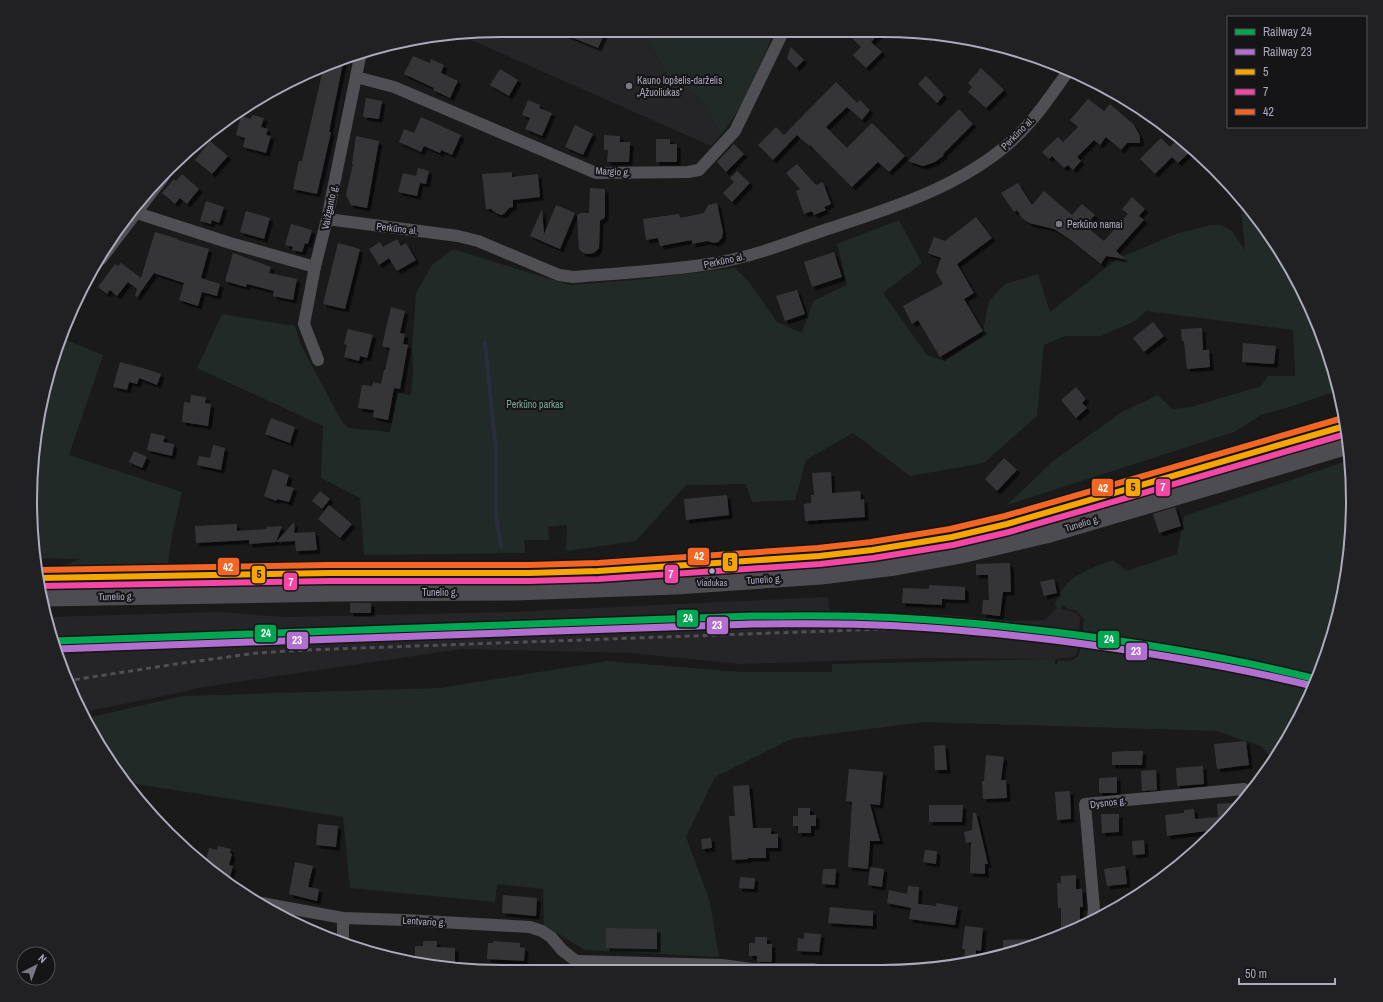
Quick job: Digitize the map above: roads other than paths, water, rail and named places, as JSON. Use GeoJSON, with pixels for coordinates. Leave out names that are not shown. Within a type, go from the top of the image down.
{"type":"FeatureCollection","features":[{"type":"Feature","properties":{"kind":"main road","name":"Tunelio g."},"geometry":{"type":"LineString","coordinates":[[44,578],[328,573],[529,573],[652,567],[818,556],[865,551],[952,536],[1007,524],[1340,427]]}},
{"type":"Feature","properties":{"kind":"main road","name":"Tunelio g."},"geometry":{"type":"LineString","coordinates":[[47,597],[340,592],[515,591],[676,585],[828,574],[895,566],[961,554],[1050,533],[1343,447]]}},
{"type":"Feature","properties":{"kind":"street","name":"Margio g."},"geometry":{"type":"LineString","coordinates":[[356,77],[394,87],[596,173],[688,172],[699,170],[735,131],[781,37]]}},
{"type":"Feature","properties":{"kind":"street","name":"Vaižganto g."},"geometry":{"type":"LineString","coordinates":[[318,360],[304,324],[359,60]]}},
{"type":"Feature","properties":{"kind":"street","name":"Perkūno al."},"geometry":{"type":"LineString","coordinates":[[327,219],[458,236],[478,242],[560,275],[573,277],[677,269],[716,263],[756,254],[859,219],[932,191],[972,170],[1001,150],[1016,137],[1066,75]]}},
{"type":"Feature","properties":{"kind":"street"},"geometry":{"type":"LineString","coordinates":[[138,212],[230,242],[315,267]]}},
{"type":"Feature","properties":{"kind":"street","name":"Dysnos g."},"geometry":{"type":"LineString","coordinates":[[1094,913],[1085,804],[1244,789]]}},
{"type":"Feature","properties":{"kind":"street","name":"Lentvario g."},"geometry":{"type":"LineString","coordinates":[[273,905],[343,918],[530,927],[542,931],[551,937],[576,965]]}},
{"type":"Feature","properties":{"kind":"street"},"geometry":{"type":"LineString","coordinates":[[343,918],[343,937]]}},
{"type":"Feature","properties":{"kind":"street"},"geometry":{"type":"LineString","coordinates":[[576,965],[718,965]]}},
{"type":"Feature","properties":{"kind":"waterway"},"geometry":{"type":"LineString","coordinates":[[485,343],[496,450],[496,516],[501,546]]}},
{"type":"Feature","properties":{"kind":"railway"},"geometry":{"type":"LineString","coordinates":[[72,680],[257,653],[306,650],[911,628],[1043,631]]}},
{"type":"Feature","properties":{"kind":"rail line","name":"24"},"geometry":{"type":"LineString","coordinates":[[59,641],[752,616],[861,616],[921,619],[1032,629],[1087,636],[1219,657],[1311,678]]}},
{"type":"Feature","properties":{"kind":"rail line","name":"23"},"geometry":{"type":"LineString","coordinates":[[62,649],[752,624],[861,624],[921,627],[1032,637],[1087,644],[1216,665],[1308,685]]}},
{"type":"Feature","properties":{"kind":"place","name":"Kauno lopšelis-darželis „Ąžuoliukas“"},"geometry":{"type":"Point","coordinates":[629,86]}},
{"type":"Feature","properties":{"kind":"place","name":"Perkūno namai"},"geometry":{"type":"Point","coordinates":[1059,224]}},
{"type":"Feature","properties":{"kind":"place","name":"Viadukas"},"geometry":{"type":"Point","coordinates":[712,571]}},
{"type":"Feature","properties":{"kind":"park label","name":"Perkūno parkas"},"geometry":{"type":"Point","coordinates":[535,404]}}]}
